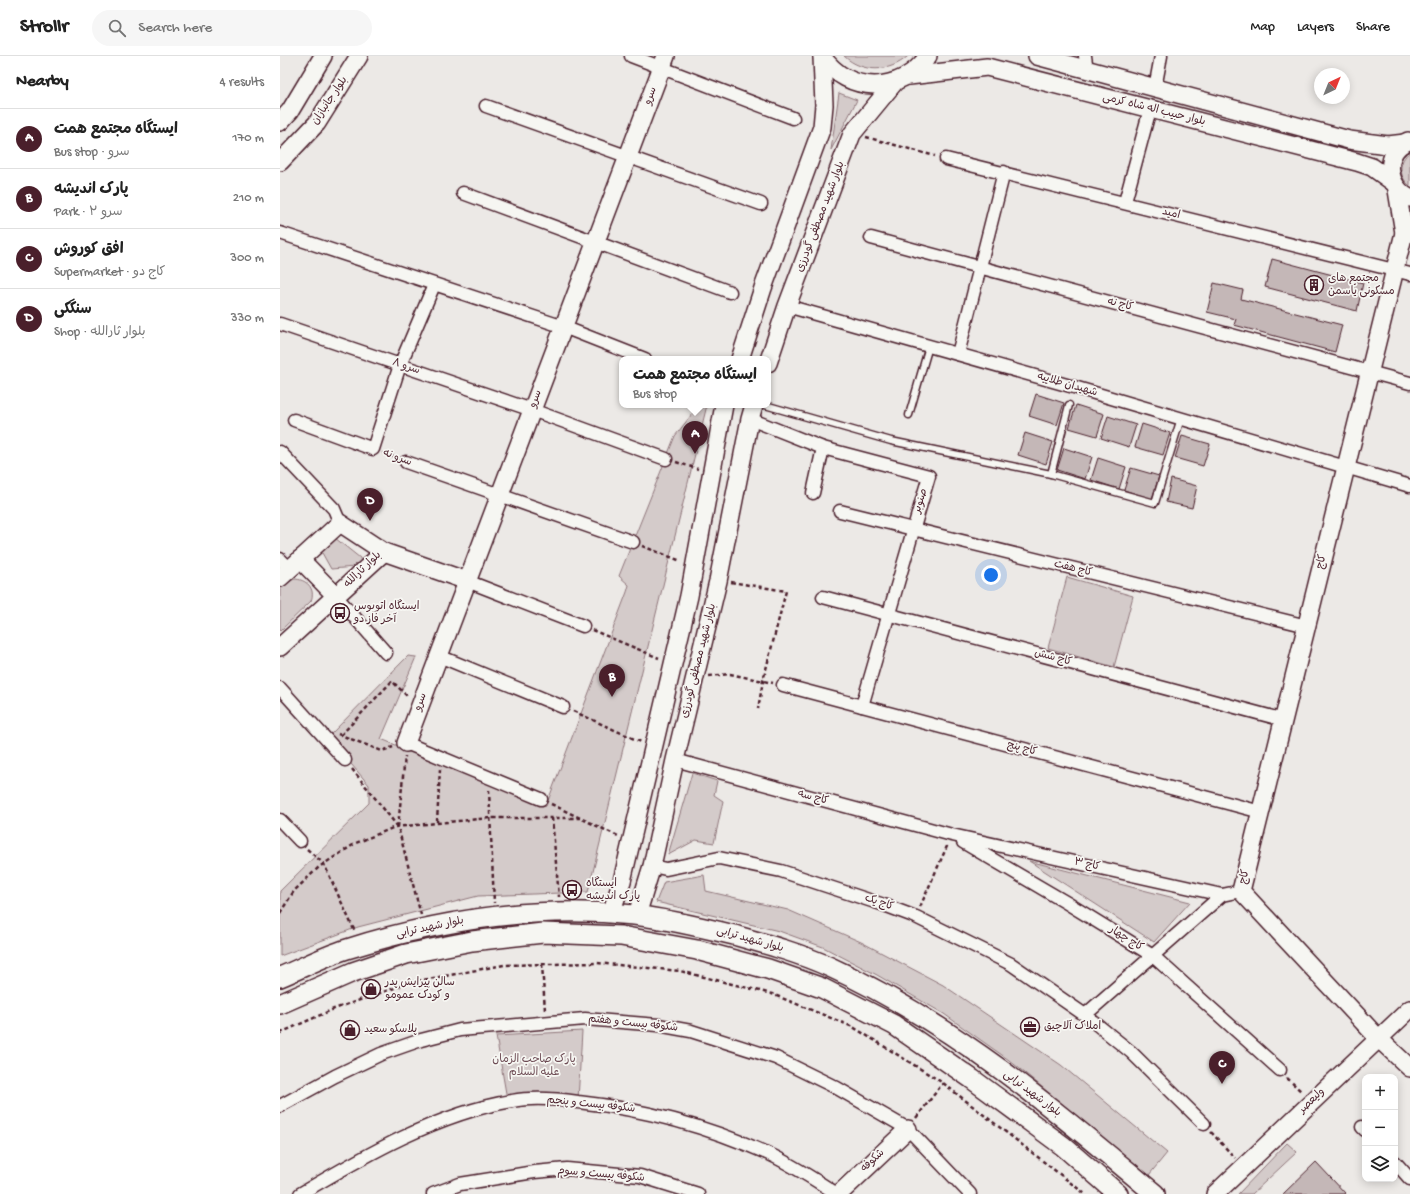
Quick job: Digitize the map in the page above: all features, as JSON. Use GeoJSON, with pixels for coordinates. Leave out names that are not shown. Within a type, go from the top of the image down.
{"type":"FeatureCollection","features":[{"type":"Feature","properties":{"kind":"main road"},"geometry":{"type":"LineString","coordinates":[[280,122],[290,111],[324,56]]}},
{"type":"Feature","properties":{"kind":"main road","name":"بلوار جانبازان"},"geometry":{"type":"LineString","coordinates":[[280,162],[317,122],[359,56]]}},
{"type":"Feature","properties":{"kind":"main road","name":"بلوار شهید مصطفی گودرزی"},"geometry":{"type":"LineString","coordinates":[[770,356],[787,306],[852,134],[902,79],[922,65],[928,56]]}},
{"type":"Feature","properties":{"kind":"main road","name":"بلوار حبیب اله شاه کرمی"},"geometry":{"type":"LineString","coordinates":[[1037,56],[1086,63],[1155,88],[1349,140],[1388,145],[1408,142]]}},
{"type":"Feature","properties":{"kind":"main road"},"geometry":{"type":"LineString","coordinates":[[741,356],[763,288],[822,127],[824,105],[822,57]]}},
{"type":"Feature","properties":{"kind":"main road","name":"بلوار حبیب اله شاه کرمی"},"geometry":{"type":"LineString","coordinates":[[822,57],[833,70],[847,79],[862,84],[878,86],[902,79],[987,67],[1357,162],[1372,167],[1400,190]]}},
{"type":"Feature","properties":{"kind":"main road","name":"سرو"},"geometry":{"type":"LineString","coordinates":[[406,742],[664,62]]}},
{"type":"Feature","properties":{"kind":"main road","name":"کاج"},"geometry":{"type":"LineString","coordinates":[[1408,142],[1393,156],[1390,164],[1400,190],[1407,229],[1403,272],[1369,373],[1241,891],[1378,1038],[1410,1068]]}},
{"type":"Feature","properties":{"kind":"main road"},"geometry":{"type":"LineString","coordinates":[[637,915],[621,936],[611,913],[622,881],[674,664],[712,474],[723,408]]}},
{"type":"Feature","properties":{"kind":"main road","name":"بلوار شهید مصطفی گودرزی"},"geometry":{"type":"LineString","coordinates":[[637,915],[652,866],[675,760],[718,581],[752,412]]}},
{"type":"Feature","properties":{"kind":"main road"},"geometry":{"type":"LineString","coordinates":[[336,596],[287,566],[340,523]]}},
{"type":"Feature","properties":{"kind":"main road","name":"بلوار ثارالله"},"geometry":{"type":"LineString","coordinates":[[280,647],[384,552],[340,523]]}},
{"type":"Feature","properties":{"kind":"main road"},"geometry":{"type":"LineString","coordinates":[[384,552],[467,582]]}},
{"type":"Feature","properties":{"kind":"main road","name":"بلوار شهید ترابی"},"geometry":{"type":"LineString","coordinates":[[280,977],[344,950],[425,929],[469,920],[541,912],[611,913],[637,915],[703,927],[775,946],[830,967],[906,1007],[987,1059],[1077,1128],[1155,1194]]}},
{"type":"Feature","properties":{"kind":"main road","name":"بلوار شهید ترابی"},"geometry":{"type":"LineString","coordinates":[[280,1004],[353,972],[406,954],[472,941],[543,933],[621,936],[697,950],[768,969],[822,988],[894,1026],[972,1078],[1063,1146],[1118,1194]]}},
{"type":"Feature","properties":{"kind":"main road","name":"ولیعصر"},"geometry":{"type":"LineString","coordinates":[[1215,1194],[1410,1009]]}},
{"type":"Feature","properties":{"kind":"main road","name":"شکوفه"},"geometry":{"type":"LineString","coordinates":[[844,1192],[908,1129]]}},
{"type":"Feature","properties":{"kind":"street"},"geometry":{"type":"LineString","coordinates":[[631,56],[664,62],[793,118]]}},
{"type":"Feature","properties":{"kind":"street"},"geometry":{"type":"LineString","coordinates":[[1155,88],[1161,56]]}},
{"type":"Feature","properties":{"kind":"street"},"geometry":{"type":"LineString","coordinates":[[486,106],[761,204]]}},
{"type":"Feature","properties":{"kind":"street"},"geometry":{"type":"LineString","coordinates":[[1125,202],[1150,109]]}},
{"type":"Feature","properties":{"kind":"street","name":"امید"},"geometry":{"type":"LineString","coordinates":[[946,159],[1004,172],[1403,272]]}},
{"type":"Feature","properties":{"kind":"street"},"geometry":{"type":"LineString","coordinates":[[958,354],[1004,172]]}},
{"type":"Feature","properties":{"kind":"street"},"geometry":{"type":"LineString","coordinates":[[463,192],[730,292]]}},
{"type":"Feature","properties":{"kind":"street"},"geometry":{"type":"LineString","coordinates":[[280,233],[564,327],[638,356]]}},
{"type":"Feature","properties":{"kind":"street","name":"کاج نه"},"geometry":{"type":"LineString","coordinates":[[871,238],[1410,383]]}},
{"type":"Feature","properties":{"kind":"street"},"geometry":{"type":"LineString","coordinates":[[373,449],[400,365],[434,284]]}},
{"type":"Feature","properties":{"kind":"street","name":"شهیدان طلاییه"},"geometry":{"type":"LineString","coordinates":[[787,306],[1181,418],[1345,468],[1410,486]]}},
{"type":"Feature","properties":{"kind":"street","name":"سرو ۸"},"geometry":{"type":"LineString","coordinates":[[280,324],[532,410],[666,459]]}},
{"type":"Feature","properties":{"kind":"street","name":"صنوبر"},"geometry":{"type":"LineString","coordinates":[[752,412],[823,448],[929,476],[862,706]]}},
{"type":"Feature","properties":{"kind":"street","name":"سرو نه"},"geometry":{"type":"LineString","coordinates":[[294,420],[373,449]]}},
{"type":"Feature","properties":{"kind":"street"},"geometry":{"type":"LineString","coordinates":[[814,493],[823,448]]}},
{"type":"Feature","properties":{"kind":"street"},"geometry":{"type":"LineString","coordinates":[[280,452],[334,509],[340,523]]}},
{"type":"Feature","properties":{"kind":"street","name":"سرو نه"},"geometry":{"type":"LineString","coordinates":[[406,462],[633,542]]}},
{"type":"Feature","properties":{"kind":"street","name":"کاج هفت"},"geometry":{"type":"LineString","coordinates":[[840,511],[1307,626]]}},
{"type":"Feature","properties":{"kind":"street"},"geometry":{"type":"LineString","coordinates":[[467,582],[583,626]]}},
{"type":"Feature","properties":{"kind":"street"},"geometry":{"type":"LineString","coordinates":[[336,596],[386,653]]}},
{"type":"Feature","properties":{"kind":"street","name":"کاج شش"},"geometry":{"type":"LineString","coordinates":[[823,598],[889,614],[1284,720]]}},
{"type":"Feature","properties":{"kind":"street"},"geometry":{"type":"LineString","coordinates":[[439,656],[563,707]]}},
{"type":"Feature","properties":{"kind":"street","name":"کاج پنج"},"geometry":{"type":"LineString","coordinates":[[783,685],[1261,812]]}},
{"type":"Feature","properties":{"kind":"street"},"geometry":{"type":"LineString","coordinates":[[280,688],[345,760]]}},
{"type":"Feature","properties":{"kind":"street"},"geometry":{"type":"LineString","coordinates":[[406,742],[541,799]]}},
{"type":"Feature","properties":{"kind":"street","name":"کاج سه"},"geometry":{"type":"LineString","coordinates":[[675,760],[952,836]]}},
{"type":"Feature","properties":{"kind":"street"},"geometry":{"type":"LineString","coordinates":[[280,820],[300,841]]}},
{"type":"Feature","properties":{"kind":"street","name":"کاج ۳"},"geometry":{"type":"LineString","coordinates":[[952,836],[1222,895]]}},
{"type":"Feature","properties":{"kind":"street","name":"کاج چهار"},"geometry":{"type":"LineString","coordinates":[[952,836],[1067,903],[1153,956],[1280,1070]]}},
{"type":"Feature","properties":{"kind":"street","name":"کاج یک"},"geometry":{"type":"LineString","coordinates":[[652,866],[666,869],[719,858],[781,871],[916,917],[1011,964],[1085,1015],[1131,1052],[1204,1124]]}},
{"type":"Feature","properties":{"kind":"street","name":"کاج"},"geometry":{"type":"LineString","coordinates":[[1085,1015],[1222,895],[1241,891]]}},
{"type":"Feature","properties":{"kind":"street","name":"شکوفه بیست و هفتم"},"geometry":{"type":"LineString","coordinates":[[280,1106],[335,1076],[381,1054],[421,1040],[460,1030],[585,1019],[621,1021],[691,1031],[747,1048],[789,1064],[837,1088],[908,1129],[970,1194]]}},
{"type":"Feature","properties":{"kind":"street","name":"شکوفه بیست و پنجم"},"geometry":{"type":"LineString","coordinates":[[300,1194],[369,1153],[442,1121],[512,1100],[555,1099],[608,1105],[646,1112],[733,1140],[770,1154],[844,1192]]}},
{"type":"Feature","properties":{"kind":"street"},"geometry":{"type":"LineString","coordinates":[[1398,1165],[1410,1179]]}},
{"type":"Feature","properties":{"kind":"street","name":"شکوفه بیست و سوم"},"geometry":{"type":"LineString","coordinates":[[433,1194],[460,1184],[534,1172],[567,1169],[640,1176],[698,1194]]}},
{"type":"Feature","properties":{"kind":"lane"},"geometry":{"type":"LineString","coordinates":[[910,415],[929,346]]}},
{"type":"Feature","properties":{"kind":"lane"},"geometry":{"type":"LineString","coordinates":[[1051,474],[1069,405]]}},
{"type":"Feature","properties":{"kind":"lane"},"geometry":{"type":"LineString","coordinates":[[771,407],[891,441],[1051,474],[1155,504],[1181,418]]}},
{"type":"Feature","properties":{"kind":"path"},"geometry":{"type":"LineString","coordinates":[[852,134],[946,159]]}},
{"type":"Feature","properties":{"kind":"path","name":"سرو نه"},"geometry":{"type":"LineString","coordinates":[[373,449],[406,462]]}},
{"type":"Feature","properties":{"kind":"path"},"geometry":{"type":"LineString","coordinates":[[666,459],[712,474]]}},
{"type":"Feature","properties":{"kind":"path"},"geometry":{"type":"LineString","coordinates":[[633,542],[694,567]]}},
{"type":"Feature","properties":{"kind":"path"},"geometry":{"type":"LineString","coordinates":[[718,581],[786,591],[763,681],[758,709]]}},
{"type":"Feature","properties":{"kind":"path"},"geometry":{"type":"LineString","coordinates":[[583,626],[674,664]]}},
{"type":"Feature","properties":{"kind":"path"},"geometry":{"type":"LineString","coordinates":[[695,678],[730,674],[783,685]]}},
{"type":"Feature","properties":{"kind":"path"},"geometry":{"type":"LineString","coordinates":[[341,735],[392,681],[419,709]]}},
{"type":"Feature","properties":{"kind":"path"},"geometry":{"type":"LineString","coordinates":[[563,707],[654,748]]}},
{"type":"Feature","properties":{"kind":"path"},"geometry":{"type":"LineString","coordinates":[[336,734],[382,751],[406,742],[398,827],[425,929]]}},
{"type":"Feature","properties":{"kind":"path"},"geometry":{"type":"LineString","coordinates":[[437,822],[440,757]]}},
{"type":"Feature","properties":{"kind":"path"},"geometry":{"type":"LineString","coordinates":[[345,760],[398,827]]}},
{"type":"Feature","properties":{"kind":"path"},"geometry":{"type":"LineString","coordinates":[[488,777],[495,917]]}},
{"type":"Feature","properties":{"kind":"path"},"geometry":{"type":"LineString","coordinates":[[541,799],[631,842]]}},
{"type":"Feature","properties":{"kind":"path"},"geometry":{"type":"LineString","coordinates":[[280,913],[294,891],[324,864],[356,843],[398,827],[490,818],[580,818]]}},
{"type":"Feature","properties":{"kind":"path"},"geometry":{"type":"LineString","coordinates":[[552,818],[560,912]]}},
{"type":"Feature","properties":{"kind":"path"},"geometry":{"type":"LineString","coordinates":[[916,917],[952,836]]}},
{"type":"Feature","properties":{"kind":"path"},"geometry":{"type":"LineString","coordinates":[[300,841],[324,864],[361,945]]}},
{"type":"Feature","properties":{"kind":"path"},"geometry":{"type":"LineString","coordinates":[[542,964],[546,1022]]}},
{"type":"Feature","properties":{"kind":"path"},"geometry":{"type":"LineString","coordinates":[[1280,1070],[1311,1102]]}},
{"type":"Feature","properties":{"kind":"path"},"geometry":{"type":"LineString","coordinates":[[908,1129],[943,1083]]}},
{"type":"Feature","properties":{"kind":"path"},"geometry":{"type":"LineString","coordinates":[[1204,1124],[1243,1167]]}},
{"type":"Feature","properties":{"kind":"green space"},"geometry":{"type":"Polygon","coordinates":[[[844,56],[908,56],[893,66],[876,69],[859,66],[844,56]]]}},
{"type":"Feature","properties":{"kind":"green space"},"geometry":{"type":"Polygon","coordinates":[[[839,93],[857,100],[831,150],[839,93]]]}},
{"type":"Feature","properties":{"kind":"green space"},"geometry":{"type":"Polygon","coordinates":[[[1410,152],[1410,186],[1403,178],[1401,169],[1403,160],[1410,152]]]}},
{"type":"Feature","properties":{"kind":"green space"},"geometry":{"type":"Polygon","coordinates":[[[697,408],[706,408],[588,892],[478,896],[358,927],[280,956],[280,891],[369,803],[369,785],[328,737],[408,656],[416,657],[381,739],[546,806],[627,592],[629,585],[619,576],[675,436],[697,408]]]}},
{"type":"Feature","properties":{"kind":"green space"},"geometry":{"type":"Polygon","coordinates":[[[335,538],[360,558],[361,563],[355,567],[331,569],[321,551],[335,538]]]}},
{"type":"Feature","properties":{"kind":"green space"},"geometry":{"type":"Polygon","coordinates":[[[1067,577],[1133,596],[1114,667],[1048,648],[1067,577]]]}},
{"type":"Feature","properties":{"kind":"green space"},"geometry":{"type":"Polygon","coordinates":[[[294,579],[298,579],[309,585],[312,592],[311,601],[280,631],[280,588],[294,579]]]}},
{"type":"Feature","properties":{"kind":"green space"},"geometry":{"type":"Polygon","coordinates":[[[692,773],[717,781],[714,795],[723,801],[714,843],[696,840],[668,855],[692,773]]]}},
{"type":"Feature","properties":{"kind":"green space"},"geometry":{"type":"Polygon","coordinates":[[[1029,861],[1190,902],[1154,942],[1029,861]]]}},
{"type":"Feature","properties":{"kind":"green space"},"geometry":{"type":"Polygon","coordinates":[[[704,875],[706,891],[788,910],[861,942],[943,985],[1061,1065],[1167,1153],[1149,1175],[1009,1060],[944,1014],[877,975],[823,947],[779,931],[656,902],[664,882],[704,875]]]}},
{"type":"Feature","properties":{"kind":"green space","name":"پارک صاحب الزمان علیه السلام"},"geometry":{"type":"Polygon","coordinates":[[[582,1031],[578,1100],[507,1099],[496,1036],[582,1031]]]}},
{"type":"Feature","properties":{"kind":"green space"},"geometry":{"type":"Polygon","coordinates":[[[1287,1143],[1297,1152],[1252,1194],[1238,1194],[1287,1143]]]}},
{"type":"Feature","properties":{"kind":"building","name":"مجتمع های مسکونی یاسمن"},"geometry":{"type":"Polygon","coordinates":[[[1272,259],[1363,283],[1357,311],[1265,287],[1272,259]]]}},
{"type":"Feature","properties":{"kind":"building"},"geometry":{"type":"Polygon","coordinates":[[[1214,283],[1243,290],[1241,299],[1342,325],[1335,352],[1234,325],[1236,319],[1207,312],[1214,283]]]}},
{"type":"Feature","properties":{"kind":"building"},"geometry":{"type":"Polygon","coordinates":[[[1036,394],[1064,403],[1057,425],[1029,416],[1036,394]]]}},
{"type":"Feature","properties":{"kind":"building"},"geometry":{"type":"Polygon","coordinates":[[[1076,405],[1104,414],[1097,436],[1069,428],[1076,405]]]}},
{"type":"Feature","properties":{"kind":"building"},"geometry":{"type":"Polygon","coordinates":[[[1108,416],[1136,425],[1129,447],[1101,438],[1108,416]]]}},
{"type":"Feature","properties":{"kind":"building"},"geometry":{"type":"Polygon","coordinates":[[[1142,424],[1170,433],[1163,455],[1135,447],[1142,424]]]}},
{"type":"Feature","properties":{"kind":"building"},"geometry":{"type":"Polygon","coordinates":[[[1025,433],[1053,442],[1046,464],[1018,455],[1025,433]]]}},
{"type":"Feature","properties":{"kind":"building"},"geometry":{"type":"Polygon","coordinates":[[[1182,436],[1210,444],[1203,466],[1175,458],[1182,436]]]}},
{"type":"Feature","properties":{"kind":"building"},"geometry":{"type":"Polygon","coordinates":[[[1064,448],[1092,457],[1085,479],[1057,470],[1064,448]]]}},
{"type":"Feature","properties":{"kind":"building"},"geometry":{"type":"Polygon","coordinates":[[[1098,458],[1126,467],[1119,489],[1091,480],[1098,458]]]}},
{"type":"Feature","properties":{"kind":"building"},"geometry":{"type":"Polygon","coordinates":[[[1131,468],[1159,476],[1152,499],[1124,490],[1131,468]]]}},
{"type":"Feature","properties":{"kind":"building"},"geometry":{"type":"Polygon","coordinates":[[[1171,479],[1197,486],[1192,508],[1166,502],[1171,479]]]}},
{"type":"Feature","properties":{"kind":"building"},"geometry":{"type":"Polygon","coordinates":[[[1316,1162],[1346,1194],[1283,1194],[1316,1162]]]}},
{"type":"Feature","properties":{"kind":"place","name":"مجتمع های مسکونی یاسمن"},"geometry":{"type":"Point","coordinates":[1314,285]}},
{"type":"Feature","properties":{"kind":"place","name":"ایستگاه مجتمع همت"},"geometry":{"type":"Point","coordinates":[695,454]}},
{"type":"Feature","properties":{"kind":"place","name":"سنگکی"},"geometry":{"type":"Point","coordinates":[370,521]}},
{"type":"Feature","properties":{"kind":"place","name":"ایستگاه اتوبوس آخر فاز دو"},"geometry":{"type":"Point","coordinates":[340,613]}},
{"type":"Feature","properties":{"kind":"place","name":"پارک اندیشه"},"geometry":{"type":"Point","coordinates":[612,697]}},
{"type":"Feature","properties":{"kind":"place","name":"ایستگاه پارک اندیشه"},"geometry":{"type":"Point","coordinates":[572,890]}},
{"type":"Feature","properties":{"kind":"place","name":"سالن پیرایش پدر و کودک عمومو"},"geometry":{"type":"Point","coordinates":[371,989]}},
{"type":"Feature","properties":{"kind":"place","name":"املاک آلاچیق"},"geometry":{"type":"Point","coordinates":[1030,1027]}},
{"type":"Feature","properties":{"kind":"place","name":"پلاسکو سعید"},"geometry":{"type":"Point","coordinates":[350,1030]}},
{"type":"Feature","properties":{"kind":"place","name":"افق کوروش"},"geometry":{"type":"Point","coordinates":[1222,1084]}}]}
